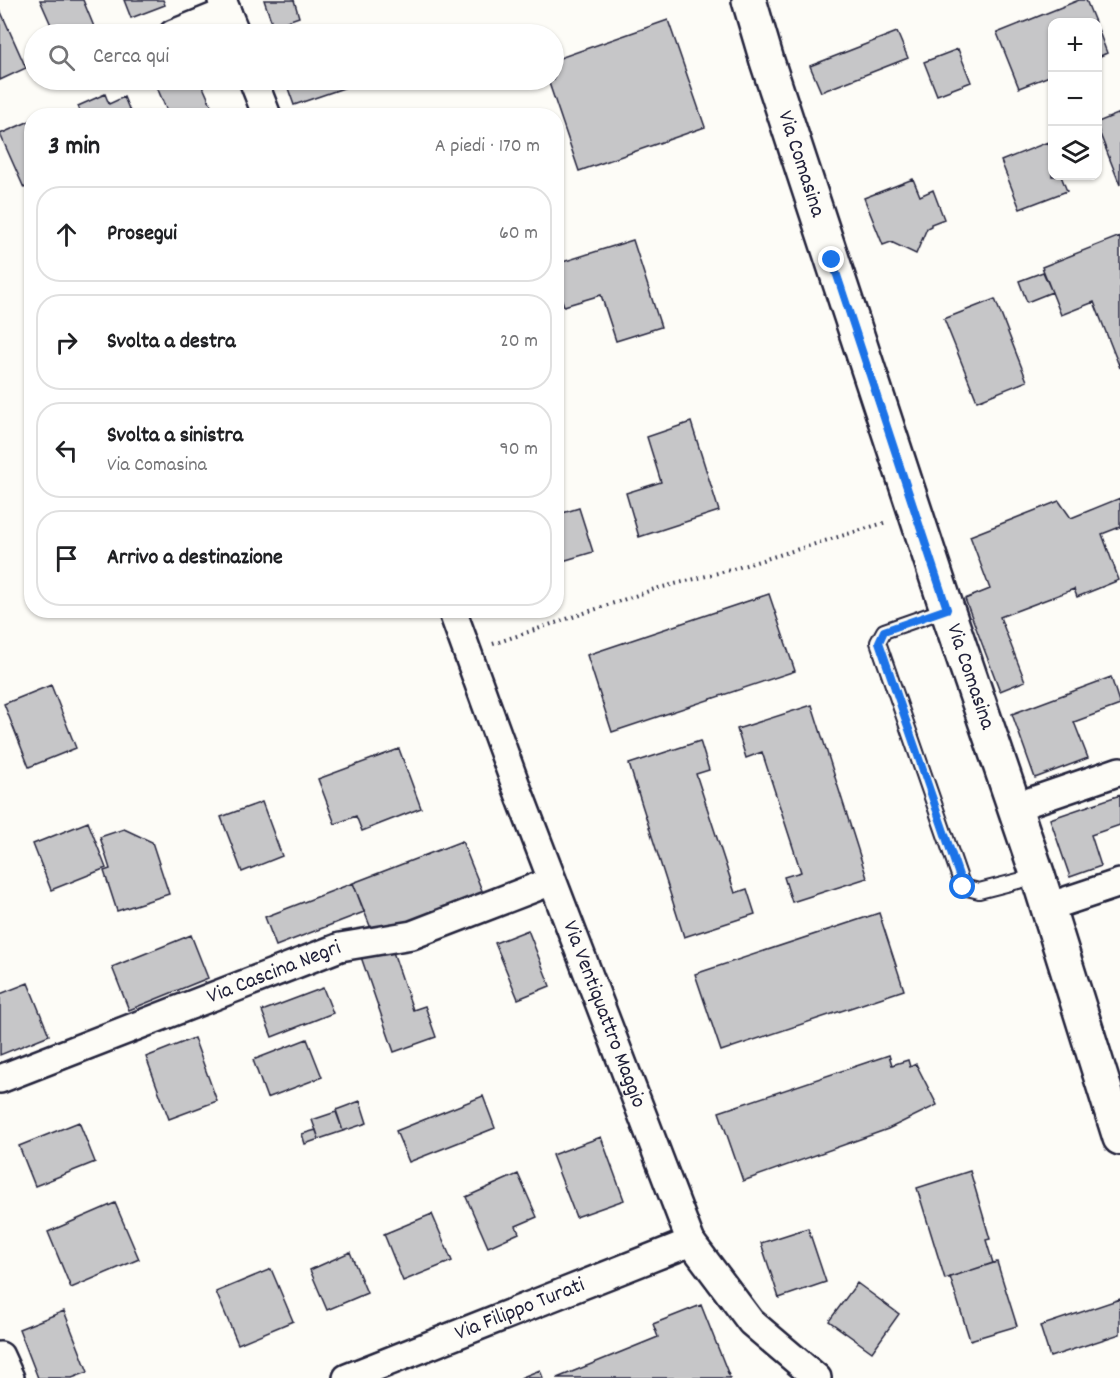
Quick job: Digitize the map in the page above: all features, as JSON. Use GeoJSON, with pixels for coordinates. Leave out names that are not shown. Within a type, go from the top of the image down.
{"type":"FeatureCollection","features":[{"type":"Feature","properties":{"kind":"street","name":"Via Comasina"},"geometry":{"type":"LineString","coordinates":[[750,0],[947,609],[1038,876],[1118,1129]]}},
{"type":"Feature","properties":{"kind":"street"},"geometry":{"type":"LineString","coordinates":[[204,24],[228,16]]}},
{"type":"Feature","properties":{"kind":"street"},"geometry":{"type":"LineString","coordinates":[[257,90],[264,108]]}},
{"type":"Feature","properties":{"kind":"street","name":"Via Ventiquattro Maggio"},"geometry":{"type":"LineString","coordinates":[[455,618],[552,881],[691,1242],[751,1322],[817,1378]]}},
{"type":"Feature","properties":{"kind":"street"},"geometry":{"type":"LineString","coordinates":[[1015,807],[1120,771]]}},
{"type":"Feature","properties":{"kind":"street","name":"Via Cascina Negri"},"geometry":{"type":"LineString","coordinates":[[0,1079],[340,947],[412,935],[552,881]]}},
{"type":"Feature","properties":{"kind":"street"},"geometry":{"type":"LineString","coordinates":[[1048,907],[1120,884]]}},
{"type":"Feature","properties":{"kind":"street","name":"Via Filippo Turati"},"geometry":{"type":"LineString","coordinates":[[347,1378],[691,1242]]}},
{"type":"Feature","properties":{"kind":"street"},"geometry":{"type":"LineString","coordinates":[[0,1356],[10,1378]]}},
{"type":"Feature","properties":{"kind":"lane"},"geometry":{"type":"LineString","coordinates":[[947,609],[884,631],[879,642],[882,653],[963,887],[979,891],[1038,876]]}},
{"type":"Feature","properties":{"kind":"path"},"geometry":{"type":"LineString","coordinates":[[467,653],[655,589],[730,570],[916,513]]}},
{"type":"Feature","properties":{"kind":"building"},"geometry":{"type":"Polygon","coordinates":[[[40,0],[83,0],[93,24],[51,24],[40,0]]]}},
{"type":"Feature","properties":{"kind":"building"},"geometry":{"type":"Polygon","coordinates":[[[124,0],[163,0],[165,5],[131,18],[124,0]]]}},
{"type":"Feature","properties":{"kind":"building"},"geometry":{"type":"Polygon","coordinates":[[[264,0],[294,0],[299,17],[272,24],[264,0]]]}},
{"type":"Feature","properties":{"kind":"building"},"geometry":{"type":"Polygon","coordinates":[[[1079,0],[1086,0],[1093,18],[1048,18],[1048,77],[1019,88],[997,33],[1079,0]]]}},
{"type":"Feature","properties":{"kind":"building"},"geometry":{"type":"Polygon","coordinates":[[[0,13],[24,64],[24,69],[0,80],[0,13]]]}},
{"type":"Feature","properties":{"kind":"building"},"geometry":{"type":"Polygon","coordinates":[[[668,20],[705,127],[579,171],[564,127],[564,108],[558,108],[551,90],[564,90],[564,56],[668,20]]]}},
{"type":"Feature","properties":{"kind":"building"},"geometry":{"type":"Polygon","coordinates":[[[897,32],[908,58],[821,92],[810,66],[897,32]]]}},
{"type":"Feature","properties":{"kind":"building"},"geometry":{"type":"Polygon","coordinates":[[[1102,40],[1107,53],[1102,55],[1102,40]]]}},
{"type":"Feature","properties":{"kind":"building"},"geometry":{"type":"Polygon","coordinates":[[[958,49],[971,82],[937,95],[924,62],[958,49]]]}},
{"type":"Feature","properties":{"kind":"building"},"geometry":{"type":"Polygon","coordinates":[[[158,90],[204,90],[212,107],[210,108],[166,108],[158,90]]]}},
{"type":"Feature","properties":{"kind":"building"},"geometry":{"type":"Polygon","coordinates":[[[289,90],[338,90],[294,105],[289,90]]]}},
{"type":"Feature","properties":{"kind":"building"},"geometry":{"type":"Polygon","coordinates":[[[105,94],[109,104],[124,97],[129,108],[79,108],[78,106],[105,94]]]}},
{"type":"Feature","properties":{"kind":"building"},"geometry":{"type":"Polygon","coordinates":[[[1120,113],[1120,185],[1102,139],[1102,120],[1120,113]]]}},
{"type":"Feature","properties":{"kind":"building"},"geometry":{"type":"Polygon","coordinates":[[[24,124],[24,188],[0,134],[24,124]]]}},
{"type":"Feature","properties":{"kind":"building"},"geometry":{"type":"Polygon","coordinates":[[[1048,142],[1048,180],[1063,180],[1067,191],[1020,209],[1001,161],[1048,142]]]}},
{"type":"Feature","properties":{"kind":"building"},"geometry":{"type":"Polygon","coordinates":[[[913,179],[920,196],[933,190],[944,219],[927,228],[916,254],[891,242],[883,245],[864,198],[913,179]]]}},
{"type":"Feature","properties":{"kind":"building"},"geometry":{"type":"Polygon","coordinates":[[[1120,236],[1120,368],[1094,302],[1061,315],[1042,267],[1120,236]]]}},
{"type":"Feature","properties":{"kind":"building"},"geometry":{"type":"Polygon","coordinates":[[[633,240],[661,327],[616,341],[601,295],[564,306],[564,262],[633,240]]]}},
{"type":"Feature","properties":{"kind":"building"},"geometry":{"type":"Polygon","coordinates":[[[1043,272],[1052,292],[1027,302],[1019,281],[1043,272]]]}},
{"type":"Feature","properties":{"kind":"building"},"geometry":{"type":"Polygon","coordinates":[[[995,299],[1027,381],[977,401],[944,319],[995,299]]]}},
{"type":"Feature","properties":{"kind":"building"},"geometry":{"type":"Polygon","coordinates":[[[691,422],[719,511],[639,537],[626,493],[661,482],[647,437],[691,422]]]}},
{"type":"Feature","properties":{"kind":"building"},"geometry":{"type":"Polygon","coordinates":[[[1120,498],[1120,527],[1102,534],[1119,580],[1077,597],[1074,589],[1000,617],[1025,681],[1000,691],[965,599],[990,589],[970,536],[1059,501],[1071,518],[1120,498]]]}},
{"type":"Feature","properties":{"kind":"building"},"geometry":{"type":"Polygon","coordinates":[[[579,508],[593,552],[564,561],[564,513],[579,508]]]}},
{"type":"Feature","properties":{"kind":"building"},"geometry":{"type":"Polygon","coordinates":[[[769,594],[795,671],[612,732],[587,655],[769,594]]]}},
{"type":"Feature","properties":{"kind":"building"},"geometry":{"type":"Polygon","coordinates":[[[1111,677],[1120,705],[1074,722],[1088,758],[1035,778],[1012,714],[1111,677]]]}},
{"type":"Feature","properties":{"kind":"building"},"geometry":{"type":"Polygon","coordinates":[[[51,685],[76,748],[29,767],[4,704],[51,685]]]}},
{"type":"Feature","properties":{"kind":"building"},"geometry":{"type":"Polygon","coordinates":[[[812,705],[867,878],[792,902],[784,877],[801,872],[762,752],[746,758],[737,729],[812,705]]]}},
{"type":"Feature","properties":{"kind":"building"},"geometry":{"type":"Polygon","coordinates":[[[700,741],[709,770],[696,774],[735,893],[747,889],[755,914],[684,937],[629,764],[700,741]]]}},
{"type":"Feature","properties":{"kind":"building"},"geometry":{"type":"Polygon","coordinates":[[[399,749],[421,808],[362,831],[356,816],[335,824],[318,779],[399,749]]]}},
{"type":"Feature","properties":{"kind":"building"},"geometry":{"type":"Polygon","coordinates":[[[1120,795],[1120,825],[1091,835],[1101,866],[1070,877],[1050,819],[1120,795]]]}},
{"type":"Feature","properties":{"kind":"building"},"geometry":{"type":"Polygon","coordinates":[[[262,802],[282,856],[242,872],[221,817],[262,802]]]}},
{"type":"Feature","properties":{"kind":"building"},"geometry":{"type":"Polygon","coordinates":[[[88,822],[106,868],[51,890],[33,844],[88,822]]]}},
{"type":"Feature","properties":{"kind":"building"},"geometry":{"type":"Polygon","coordinates":[[[124,829],[152,842],[169,894],[117,911],[104,871],[110,869],[100,837],[124,829]]]}},
{"type":"Feature","properties":{"kind":"building"},"geometry":{"type":"Polygon","coordinates":[[[462,841],[483,893],[374,936],[353,883],[462,841]]]}},
{"type":"Feature","properties":{"kind":"building"},"geometry":{"type":"Polygon","coordinates":[[[353,883],[364,912],[276,946],[265,917],[353,883]]]}},
{"type":"Feature","properties":{"kind":"building"},"geometry":{"type":"Polygon","coordinates":[[[879,913],[904,990],[721,1051],[695,974],[879,913]]]}},
{"type":"Feature","properties":{"kind":"building"},"geometry":{"type":"Polygon","coordinates":[[[528,930],[550,986],[518,999],[495,943],[528,930]]]}},
{"type":"Feature","properties":{"kind":"building"},"geometry":{"type":"Polygon","coordinates":[[[191,935],[208,978],[129,1010],[112,967],[191,935]]]}},
{"type":"Feature","properties":{"kind":"building"},"geometry":{"type":"Polygon","coordinates":[[[391,946],[413,1010],[425,1006],[436,1037],[394,1052],[361,957],[391,946]]]}},
{"type":"Feature","properties":{"kind":"building"},"geometry":{"type":"Polygon","coordinates":[[[28,983],[49,1035],[0,1055],[0,994],[28,983]]]}},
{"type":"Feature","properties":{"kind":"building"},"geometry":{"type":"Polygon","coordinates":[[[323,988],[333,1013],[272,1037],[262,1011],[323,988]]]}},
{"type":"Feature","properties":{"kind":"building"},"geometry":{"type":"Polygon","coordinates":[[[194,1038],[217,1101],[169,1119],[146,1057],[194,1038]]]}},
{"type":"Feature","properties":{"kind":"building"},"geometry":{"type":"Polygon","coordinates":[[[307,1039],[322,1077],[267,1098],[253,1060],[307,1039]]]}},
{"type":"Feature","properties":{"kind":"building"},"geometry":{"type":"Polygon","coordinates":[[[889,1055],[892,1065],[908,1060],[910,1067],[916,1064],[937,1105],[888,1129],[743,1181],[719,1112],[889,1055]]]}},
{"type":"Feature","properties":{"kind":"building"},"geometry":{"type":"Polygon","coordinates":[[[483,1096],[495,1128],[409,1162],[396,1131],[483,1096]]]}},
{"type":"Feature","properties":{"kind":"building"},"geometry":{"type":"Polygon","coordinates":[[[360,1101],[367,1123],[343,1131],[336,1110],[360,1101]]]}},
{"type":"Feature","properties":{"kind":"building"},"geometry":{"type":"Polygon","coordinates":[[[336,1112],[343,1131],[319,1139],[312,1120],[336,1112]]]}},
{"type":"Feature","properties":{"kind":"building"},"geometry":{"type":"Polygon","coordinates":[[[79,1122],[95,1162],[35,1186],[19,1146],[79,1122]]]}},
{"type":"Feature","properties":{"kind":"building"},"geometry":{"type":"Polygon","coordinates":[[[316,1130],[319,1139],[305,1144],[302,1134],[316,1130]]]}},
{"type":"Feature","properties":{"kind":"building"},"geometry":{"type":"Polygon","coordinates":[[[601,1137],[624,1200],[576,1217],[552,1155],[601,1137]]]}},
{"type":"Feature","properties":{"kind":"building"},"geometry":{"type":"Polygon","coordinates":[[[970,1171],[990,1239],[986,1240],[993,1263],[945,1279],[917,1188],[970,1171]]]}},
{"type":"Feature","properties":{"kind":"building"},"geometry":{"type":"Polygon","coordinates":[[[518,1174],[537,1217],[516,1226],[519,1233],[488,1247],[466,1197],[518,1174]]]}},
{"type":"Feature","properties":{"kind":"building"},"geometry":{"type":"Polygon","coordinates":[[[115,1203],[139,1259],[71,1288],[48,1232],[115,1203]]]}},
{"type":"Feature","properties":{"kind":"building"},"geometry":{"type":"Polygon","coordinates":[[[432,1214],[452,1261],[403,1281],[384,1234],[432,1214]]]}},
{"type":"Feature","properties":{"kind":"building"},"geometry":{"type":"Polygon","coordinates":[[[808,1228],[826,1282],[779,1298],[761,1243],[808,1228]]]}},
{"type":"Feature","properties":{"kind":"building"},"geometry":{"type":"Polygon","coordinates":[[[350,1252],[367,1293],[327,1310],[310,1270],[350,1252]]]}},
{"type":"Feature","properties":{"kind":"building"},"geometry":{"type":"Polygon","coordinates":[[[997,1262],[1017,1326],[970,1340],[950,1277],[997,1262]]]}},
{"type":"Feature","properties":{"kind":"building"},"geometry":{"type":"Polygon","coordinates":[[[271,1269],[293,1321],[238,1344],[216,1292],[271,1269]]]}},
{"type":"Feature","properties":{"kind":"building"},"geometry":{"type":"Polygon","coordinates":[[[857,1283],[899,1314],[872,1352],[829,1321],[857,1283]]]}},
{"type":"Feature","properties":{"kind":"building"},"geometry":{"type":"Polygon","coordinates":[[[1120,1299],[1120,1334],[1050,1357],[1040,1326],[1120,1299]]]}},
{"type":"Feature","properties":{"kind":"building"},"geometry":{"type":"Polygon","coordinates":[[[701,1305],[730,1378],[557,1378],[658,1337],[653,1324],[701,1305]]]}},
{"type":"Feature","properties":{"kind":"building"},"geometry":{"type":"Polygon","coordinates":[[[64,1311],[88,1372],[72,1378],[38,1378],[19,1329],[64,1311]]]}},
{"type":"Feature","properties":{"kind":"building"},"geometry":{"type":"Polygon","coordinates":[[[540,1370],[543,1378],[520,1378],[540,1370]]]}},
{"type":"Feature","properties":{"kind":"route"},"geometry":{"type":"LineString","coordinates":[[832,260],[947,609],[884,631],[879,642],[963,887]]}}]}
